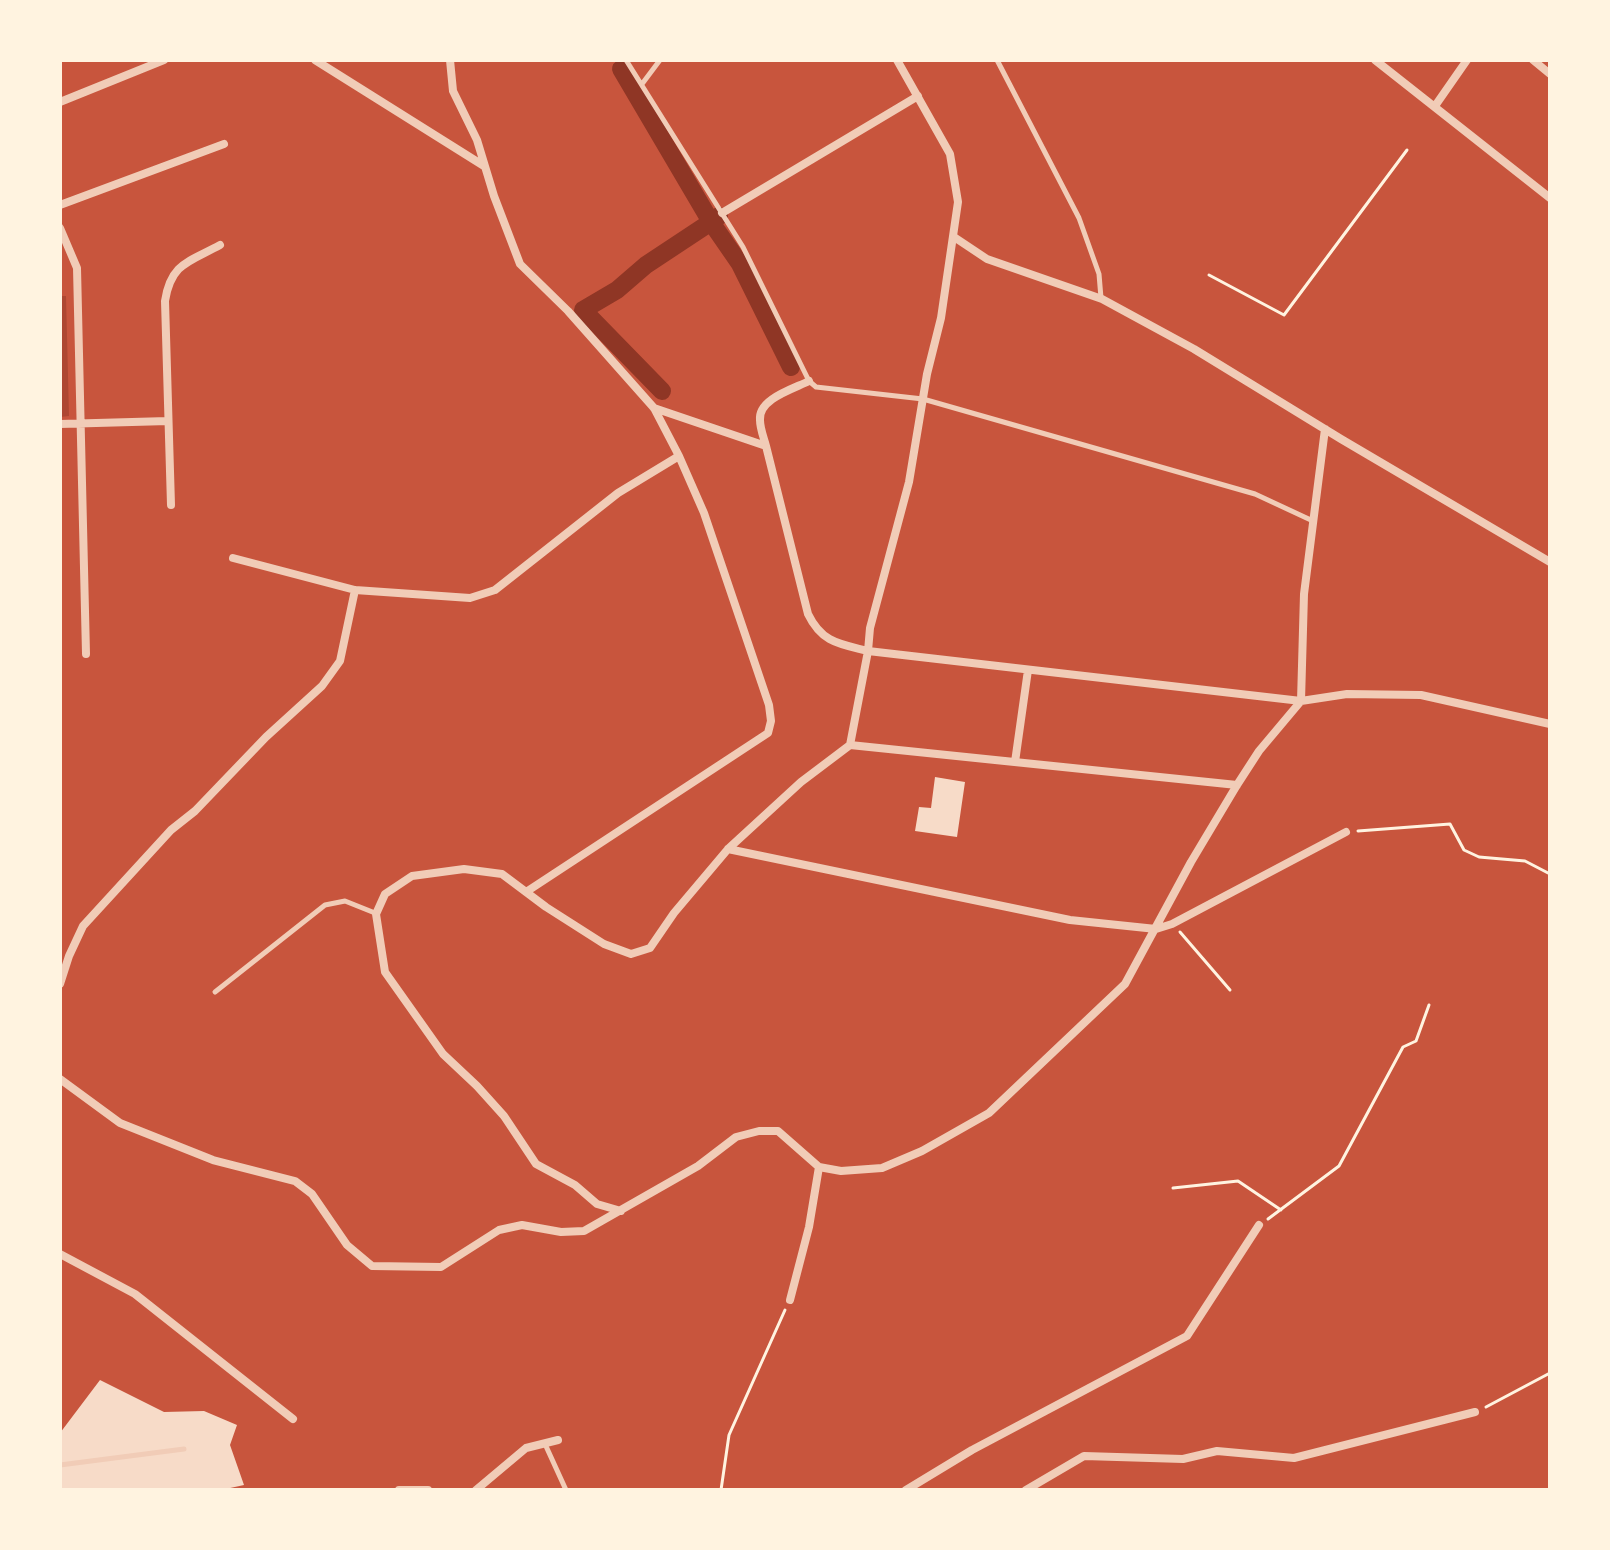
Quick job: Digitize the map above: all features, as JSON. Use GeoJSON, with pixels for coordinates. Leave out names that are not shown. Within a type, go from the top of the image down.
{"type":"FeatureCollection","features":[{"type":"Feature","properties":{"kind":"street"},"geometry":{"type":"LineString","coordinates":[[60,102],[164,60]]}},
{"type":"Feature","properties":{"kind":"street"},"geometry":{"type":"LineString","coordinates":[[315,60],[485,166]]}},
{"type":"Feature","properties":{"kind":"street"},"geometry":{"type":"LineString","coordinates":[[450,60],[453,91],[477,140],[520,264],[568,311],[654,408],[679,456],[704,513],[769,705],[771,721],[768,733],[526,892]]}},
{"type":"Feature","properties":{"kind":"street"},"geometry":{"type":"LineString","coordinates":[[621,1211],[597,1204],[575,1185],[536,1164],[504,1116],[443,1054],[385,972],[376,914],[385,894],[412,876],[464,869],[502,874],[604,944],[631,954],[650,948],[674,913],[728,849],[801,782],[850,745],[870,628],[909,482],[941,318],[958,202],[950,154],[897,60]]}},
{"type":"Feature","properties":{"kind":"street"},"geometry":{"type":"LineString","coordinates":[[1375,60],[1550,198]]}},
{"type":"Feature","properties":{"kind":"street"},"geometry":{"type":"LineString","coordinates":[[1435,106],[1467,60]]}},
{"type":"Feature","properties":{"kind":"street"},"geometry":{"type":"LineString","coordinates":[[1533,60],[1550,74]]}},
{"type":"Feature","properties":{"kind":"street"},"geometry":{"type":"LineString","coordinates":[[722,213],[918,96]]}},
{"type":"Feature","properties":{"kind":"street"},"geometry":{"type":"LineString","coordinates":[[60,205],[224,144]]}},
{"type":"Feature","properties":{"kind":"street"},"geometry":{"type":"LineString","coordinates":[[60,228],[77,268],[86,654]]}},
{"type":"Feature","properties":{"kind":"street"},"geometry":{"type":"LineString","coordinates":[[954,237],[987,259],[1102,299],[1194,349],[1550,562]]}},
{"type":"Feature","properties":{"kind":"street"},"geometry":{"type":"LineString","coordinates":[[171,505],[165,301],[168,284],[176,269],[220,245]]}},
{"type":"Feature","properties":{"kind":"street"},"geometry":{"type":"LineString","coordinates":[[809,381],[771,400],[762,408],[759,417],[813,624],[822,636],[834,642],[868,651],[1301,701],[1347,694],[1421,695],[1550,724]]}},
{"type":"Feature","properties":{"kind":"street"},"geometry":{"type":"LineString","coordinates":[[654,408],[766,446]]}},
{"type":"Feature","properties":{"kind":"street"},"geometry":{"type":"LineString","coordinates":[[60,424],[168,421]]}},
{"type":"Feature","properties":{"kind":"street"},"geometry":{"type":"LineString","coordinates":[[60,1079],[120,1123],[213,1160],[295,1181],[312,1194],[347,1245],[372,1266],[441,1267],[499,1230],[522,1225],[561,1232],[584,1231],[698,1166],[736,1137],[759,1131],[778,1131],[819,1167],[841,1171],[882,1168],[922,1151],[989,1113],[1125,984],[1237,785],[1259,751],[1301,701],[1304,594],[1325,429]]}},
{"type":"Feature","properties":{"kind":"street"},"geometry":{"type":"LineString","coordinates":[[233,558],[355,590],[470,598],[495,590],[618,493],[679,456]]}},
{"type":"Feature","properties":{"kind":"street"},"geometry":{"type":"LineString","coordinates":[[60,984],[83,926],[171,830],[195,811],[266,737],[322,686],[340,661],[355,590]]}},
{"type":"Feature","properties":{"kind":"street"},"geometry":{"type":"LineString","coordinates":[[1015,762],[1028,670]]}},
{"type":"Feature","properties":{"kind":"street"},"geometry":{"type":"LineString","coordinates":[[850,745],[1237,785]]}},
{"type":"Feature","properties":{"kind":"street"},"geometry":{"type":"LineString","coordinates":[[728,849],[1070,920],[1156,929],[1172,924],[1346,832]]}},
{"type":"Feature","properties":{"kind":"street"},"geometry":{"type":"LineString","coordinates":[[790,1300],[809,1227],[819,1167]]}},
{"type":"Feature","properties":{"kind":"street"},"geometry":{"type":"LineString","coordinates":[[906,1490],[972,1450],[1187,1336],[1259,1225]]}},
{"type":"Feature","properties":{"kind":"street"},"geometry":{"type":"LineString","coordinates":[[60,1254],[135,1294],[293,1419]]}},
{"type":"Feature","properties":{"kind":"street"},"geometry":{"type":"LineString","coordinates":[[1026,1490],[1084,1456],[1183,1459],[1217,1451],[1294,1458],[1475,1412]]}},
{"type":"Feature","properties":{"kind":"street"},"geometry":{"type":"LineString","coordinates":[[476,1490],[526,1448],[558,1440]]}},
{"type":"Feature","properties":{"kind":"street"},"geometry":{"type":"LineString","coordinates":[[399,1490],[428,1490]]}},
{"type":"Feature","properties":{"kind":"lane"},"geometry":{"type":"LineString","coordinates":[[626,60],[743,247],[809,381],[816,387],[923,399],[1255,494],[1313,521]]}},
{"type":"Feature","properties":{"kind":"lane"},"geometry":{"type":"LineString","coordinates":[[642,84],[660,60]]}},
{"type":"Feature","properties":{"kind":"lane"},"geometry":{"type":"LineString","coordinates":[[997,60],[1079,218],[1099,274],[1102,299]]}},
{"type":"Feature","properties":{"kind":"lane"},"geometry":{"type":"LineString","coordinates":[[215,992],[325,905],[345,901],[376,914]]}},
{"type":"Feature","properties":{"kind":"lane"},"geometry":{"type":"LineString","coordinates":[[545,1443],[566,1490]]}},
{"type":"Feature","properties":{"kind":"lane"},"geometry":{"type":"LineString","coordinates":[[60,1465],[184,1449]]}},
{"type":"Feature","properties":{"kind":"path"},"geometry":{"type":"LineString","coordinates":[[1209,275],[1284,315],[1407,150]]}},
{"type":"Feature","properties":{"kind":"path"},"geometry":{"type":"LineString","coordinates":[[1346,832],[1450,824],[1464,850],[1479,857],[1525,861],[1550,874]]}},
{"type":"Feature","properties":{"kind":"path"},"geometry":{"type":"LineString","coordinates":[[1172,924],[1230,990]]}},
{"type":"Feature","properties":{"kind":"path"},"geometry":{"type":"LineString","coordinates":[[1259,1225],[1339,1166],[1403,1047],[1416,1041],[1429,1005]]}},
{"type":"Feature","properties":{"kind":"path"},"geometry":{"type":"LineString","coordinates":[[1173,1188],[1238,1181],[1281,1210]]}},
{"type":"Feature","properties":{"kind":"path"},"geometry":{"type":"LineString","coordinates":[[721,1490],[729,1435],[790,1300]]}},
{"type":"Feature","properties":{"kind":"path"},"geometry":{"type":"LineString","coordinates":[[1475,1412],[1550,1373]]}},
{"type":"Feature","properties":{"kind":"shaded area"},"geometry":{"type":"Polygon","coordinates":[[[60,296],[66,296],[69,416],[60,417],[60,296]]]}},
{"type":"Feature","properties":{"kind":"building"},"geometry":{"type":"Polygon","coordinates":[[[935,777],[965,782],[957,837],[915,831],[919,807],[931,808],[935,777]]]}},
{"type":"Feature","properties":{"kind":"building"},"geometry":{"type":"Polygon","coordinates":[[[100,1380],[164,1412],[204,1411],[237,1425],[230,1445],[244,1485],[221,1490],[60,1490],[60,1433],[100,1380]]]}},
{"type":"Feature","properties":{"kind":"waterway"},"geometry":{"type":"LineString","coordinates":[[621,69],[711,222],[719,216]]}},
{"type":"Feature","properties":{"kind":"waterway"},"geometry":{"type":"LineString","coordinates":[[662,391],[583,310],[617,290],[646,265],[711,222],[740,264],[791,367]]}}]}
